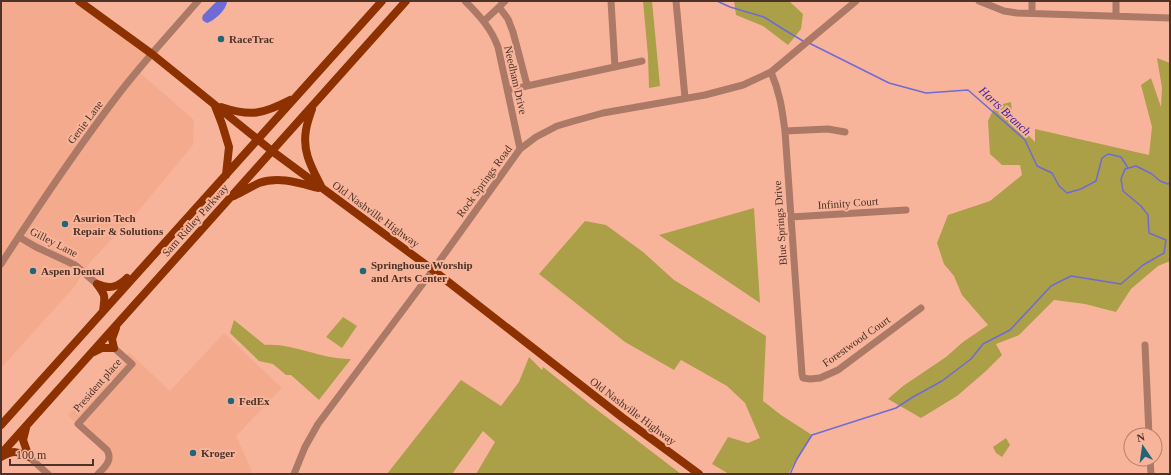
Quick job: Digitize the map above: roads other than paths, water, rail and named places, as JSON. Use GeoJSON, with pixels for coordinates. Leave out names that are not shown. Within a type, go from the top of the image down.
{"type":"FeatureCollection","features":[{"type":"Feature","properties":{"kind":"main road","name":"Old Nashville Highway"},"geometry":{"type":"LineString","coordinates":[[79,1],[152,54],[272,151],[433,270],[622,418],[699,474]]}},
{"type":"Feature","properties":{"kind":"main road","name":"Sam Ridley Parkway"},"geometry":{"type":"LineString","coordinates":[[1,425],[382,1]]}},
{"type":"Feature","properties":{"kind":"main road"},"geometry":{"type":"LineString","coordinates":[[373,39],[372,34],[401,1]]}},
{"type":"Feature","properties":{"kind":"main road","name":"Sam Ridley Parkway"},"geometry":{"type":"LineString","coordinates":[[1,455],[406,1]]}},
{"type":"Feature","properties":{"kind":"main road"},"geometry":{"type":"LineString","coordinates":[[215,105],[238,113],[259,113],[277,107],[294,98]]}},
{"type":"Feature","properties":{"kind":"main road"},"geometry":{"type":"LineString","coordinates":[[215,105],[229,147],[226,175]]}},
{"type":"Feature","properties":{"kind":"main road"},"geometry":{"type":"LineString","coordinates":[[314,105],[306,129],[305,143],[308,160],[323,189]]}},
{"type":"Feature","properties":{"kind":"main road"},"geometry":{"type":"LineString","coordinates":[[230,199],[259,183],[274,180],[291,181],[323,189]]}},
{"type":"Feature","properties":{"kind":"main road"},"geometry":{"type":"LineString","coordinates":[[97,284],[111,288],[122,283],[145,264]]}},
{"type":"Feature","properties":{"kind":"main road"},"geometry":{"type":"LineString","coordinates":[[97,284],[105,298],[103,312]]}},
{"type":"Feature","properties":{"kind":"main road"},"geometry":{"type":"LineString","coordinates":[[90,354],[102,348],[114,348],[112,343],[113,336],[118,323]]}},
{"type":"Feature","properties":{"kind":"main road"},"geometry":{"type":"LineString","coordinates":[[27,425],[23,434],[23,440],[29,457]]}},
{"type":"Feature","properties":{"kind":"main road"},"geometry":{"type":"LineString","coordinates":[[1,455],[19,452],[29,457]]}},
{"type":"Feature","properties":{"kind":"street","name":"Genie Lane"},"geometry":{"type":"LineString","coordinates":[[1,264],[76,152],[122,90],[198,1]]}},
{"type":"Feature","properties":{"kind":"street","name":"Needham Drive"},"geometry":{"type":"LineString","coordinates":[[465,1],[484,21],[494,37],[498,47],[520,149]]}},
{"type":"Feature","properties":{"kind":"street"},"geometry":{"type":"LineString","coordinates":[[484,21],[505,1]]}},
{"type":"Feature","properties":{"kind":"street"},"geometry":{"type":"LineString","coordinates":[[610,1],[615,67]]}},
{"type":"Feature","properties":{"kind":"street"},"geometry":{"type":"LineString","coordinates":[[676,1],[685,98]]}},
{"type":"Feature","properties":{"kind":"street","name":"Rock Springs Road"},"geometry":{"type":"LineString","coordinates":[[294,474],[305,447],[318,424],[433,270],[520,149],[536,137],[557,126],[574,120],[603,113],[732,89],[743,85],[771,72],[856,1]]}},
{"type":"Feature","properties":{"kind":"street"},"geometry":{"type":"LineString","coordinates":[[979,1],[1004,11],[1017,13],[1170,18]]}},
{"type":"Feature","properties":{"kind":"street"},"geometry":{"type":"LineString","coordinates":[[1032,1],[1032,13]]}},
{"type":"Feature","properties":{"kind":"street"},"geometry":{"type":"LineString","coordinates":[[1116,1],[1116,16]]}},
{"type":"Feature","properties":{"kind":"street"},"geometry":{"type":"LineString","coordinates":[[499,7],[508,19],[513,32],[527,85]]}},
{"type":"Feature","properties":{"kind":"street"},"geometry":{"type":"LineString","coordinates":[[508,90],[642,61]]}},
{"type":"Feature","properties":{"kind":"street","name":"Blue Springs Drive"},"geometry":{"type":"LineString","coordinates":[[771,72],[777,85],[785,131],[802,374]]}},
{"type":"Feature","properties":{"kind":"street"},"geometry":{"type":"LineString","coordinates":[[785,131],[828,129],[845,132]]}},
{"type":"Feature","properties":{"kind":"street","name":"Infinity Court"},"geometry":{"type":"LineString","coordinates":[[791,217],[906,210]]}},
{"type":"Feature","properties":{"kind":"street","name":"Gilley Lane"},"geometry":{"type":"LineString","coordinates":[[19,237],[36,247],[75,265],[97,284]]}},
{"type":"Feature","properties":{"kind":"street","name":"Forestwood Court"},"geometry":{"type":"LineString","coordinates":[[802,374],[803,378],[820,378],[838,370],[921,308]]}},
{"type":"Feature","properties":{"kind":"street"},"geometry":{"type":"LineString","coordinates":[[1145,346],[1149,427]]}},
{"type":"Feature","properties":{"kind":"street","name":"President place"},"geometry":{"type":"LineString","coordinates":[[98,474],[107,465],[109,454],[107,450],[78,424],[132,364],[114,348]]}},
{"type":"Feature","properties":{"kind":"street"},"geometry":{"type":"LineString","coordinates":[[29,457],[48,474]]}},
{"type":"Feature","properties":{"kind":"waterway","name":"Harts Branch"},"geometry":{"type":"LineString","coordinates":[[717,1],[730,7],[764,17],[803,41]]}},
{"type":"Feature","properties":{"kind":"waterway","name":"Harts Branch"},"geometry":{"type":"LineString","coordinates":[[809,43],[889,83],[926,93],[968,90],[1025,140],[1037,166],[1052,173],[1059,186],[1067,193],[1081,189],[1096,181],[1102,158],[1108,154],[1121,157],[1128,168]]}},
{"type":"Feature","properties":{"kind":"waterway"},"geometry":{"type":"LineString","coordinates":[[790,474],[797,459],[812,435],[896,408],[942,381],[971,359],[983,344],[1010,330],[1051,286],[1071,276],[1121,284],[1143,265],[1164,253],[1166,240],[1149,233],[1148,215],[1141,206],[1123,191],[1121,179],[1125,169],[1136,166],[1152,174],[1160,181],[1168,184],[1170,182]]}},
{"type":"Feature","properties":{"kind":"place","name":"RaceTrac"},"geometry":{"type":"Point","coordinates":[221,39]}},
{"type":"Feature","properties":{"kind":"place","name":"Asurion Tech Repair & Solutions"},"geometry":{"type":"Point","coordinates":[65,224]}},
{"type":"Feature","properties":{"kind":"place","name":"Aspen Dental"},"geometry":{"type":"Point","coordinates":[33,271]}},
{"type":"Feature","properties":{"kind":"place","name":"Springhouse Worship and Arts Center"},"geometry":{"type":"Point","coordinates":[363,271]}},
{"type":"Feature","properties":{"kind":"place","name":"FedEx"},"geometry":{"type":"Point","coordinates":[231,401]}},
{"type":"Feature","properties":{"kind":"place","name":"Kroger"},"geometry":{"type":"Point","coordinates":[193,453]}}]}
